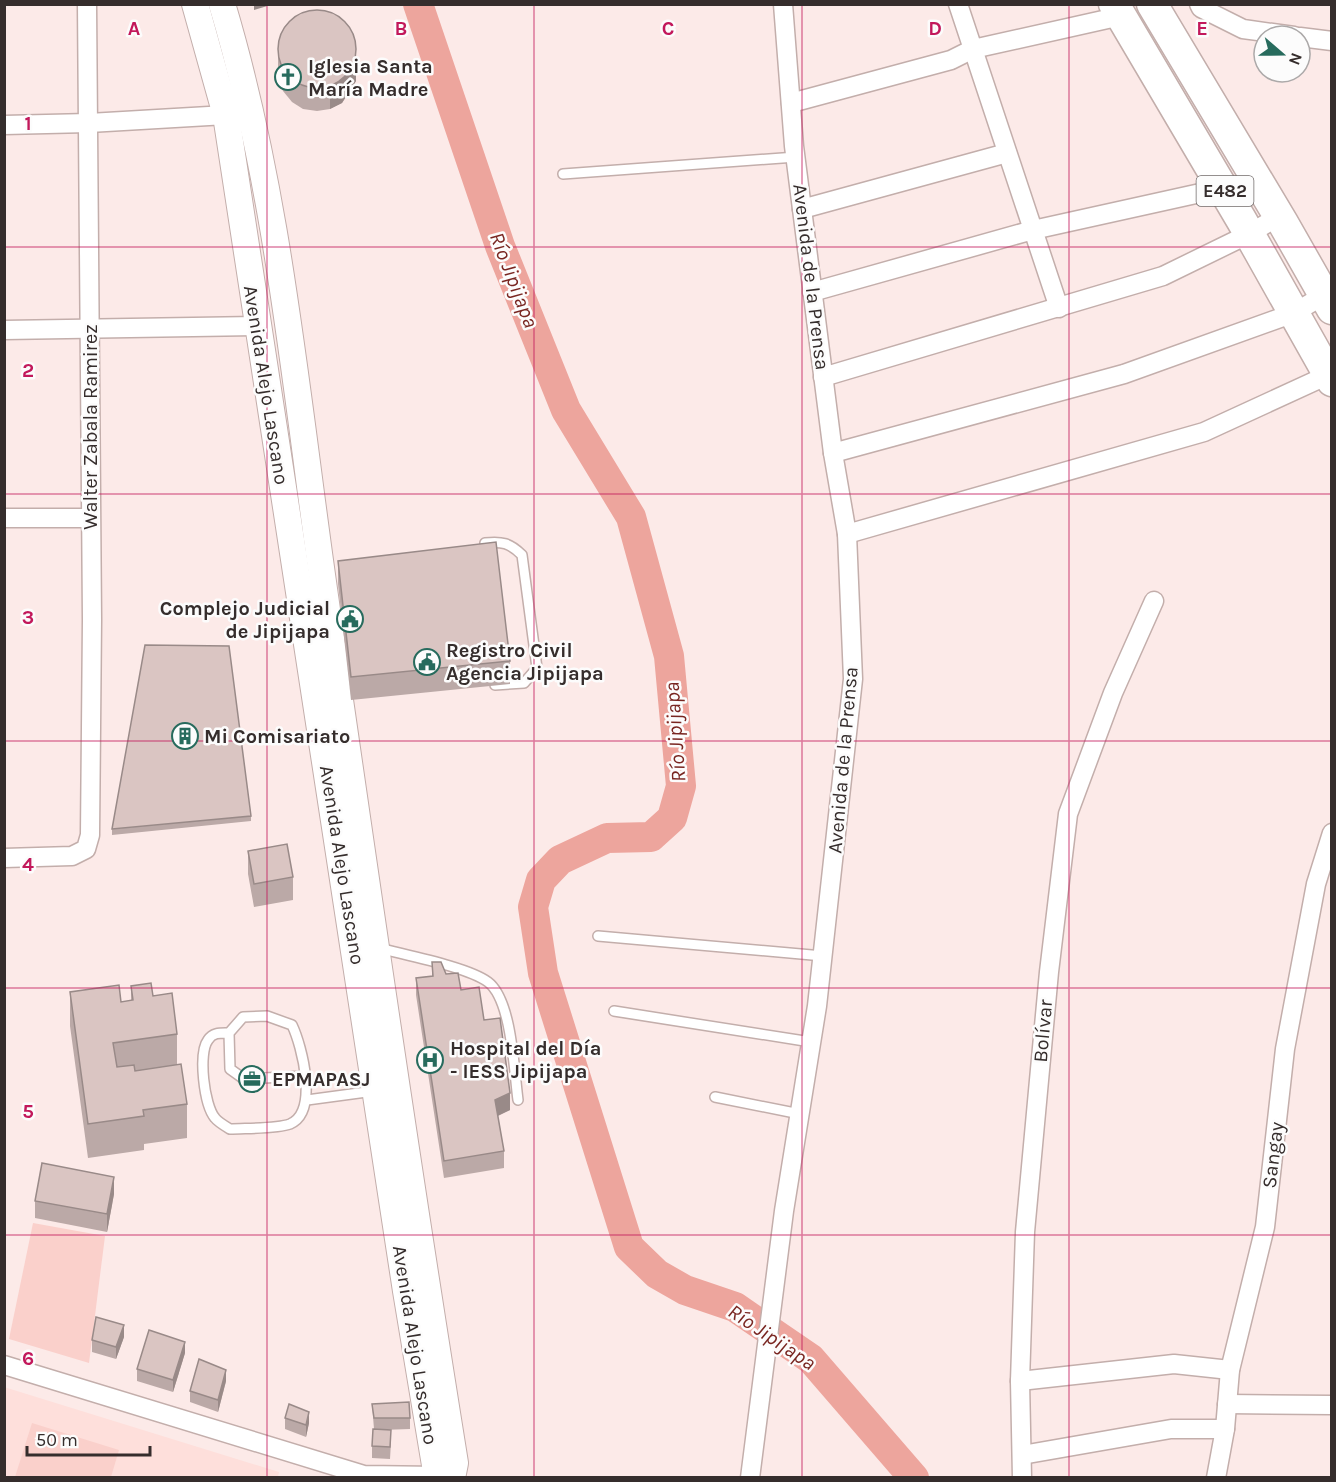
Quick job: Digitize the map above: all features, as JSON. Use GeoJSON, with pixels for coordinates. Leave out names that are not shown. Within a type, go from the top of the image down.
{"type":"FeatureCollection","features":[{"type":"Feature","properties":{"kind":"highway","name":"E482"},"geometry":{"type":"LineString","coordinates":[[1152,4],[1328,302]]}},
{"type":"Feature","properties":{"kind":"highway","name":"E482"},"geometry":{"type":"LineString","coordinates":[[1117,10],[1223,188],[1330,378]]}},
{"type":"Feature","properties":{"kind":"main road","name":"Avenida Alejo Lascano"},"geometry":{"type":"LineString","coordinates":[[195,4],[226,115],[406,1291],[435,1465],[444,1477],[455,1463],[376,948],[346,694],[280,269],[245,82],[222,4]]}},
{"type":"Feature","properties":{"kind":"street","name":"Walter Zabala Ramirez"},"geometry":{"type":"LineString","coordinates":[[4,858],[72,856],[86,849],[90,835],[87,4]]}},
{"type":"Feature","properties":{"kind":"street","name":"Avenida de la Prensa"},"geometry":{"type":"LineString","coordinates":[[750,1478],[769,1320],[823,956],[853,679],[847,534],[833,453],[812,292],[796,157],[783,4]]}},
{"type":"Feature","properties":{"kind":"street"},"geometry":{"type":"LineString","coordinates":[[958,4],[1059,308]]}},
{"type":"Feature","properties":{"kind":"street"},"geometry":{"type":"LineString","coordinates":[[1198,4],[1201,8],[1243,29],[1252,30]]}},
{"type":"Feature","properties":{"kind":"street"},"geometry":{"type":"LineString","coordinates":[[791,103],[951,60],[973,49],[1117,10]]}},
{"type":"Feature","properties":{"kind":"street"},"geometry":{"type":"LineString","coordinates":[[1312,39],[1331,41]]}},
{"type":"Feature","properties":{"kind":"street"},"geometry":{"type":"LineString","coordinates":[[4,125],[89,123],[226,115]]}},
{"type":"Feature","properties":{"kind":"street"},"geometry":{"type":"LineString","coordinates":[[802,209],[1007,153]]}},
{"type":"Feature","properties":{"kind":"street"},"geometry":{"type":"LineString","coordinates":[[812,292],[1033,230],[1223,188]]}},
{"type":"Feature","properties":{"kind":"street"},"geometry":{"type":"LineString","coordinates":[[823,377],[1163,276],[1249,234],[1279,216]]}},
{"type":"Feature","properties":{"kind":"street"},"geometry":{"type":"LineString","coordinates":[[833,453],[1124,374],[1328,302]]}},
{"type":"Feature","properties":{"kind":"street"},"geometry":{"type":"LineString","coordinates":[[4,330],[257,326]]}},
{"type":"Feature","properties":{"kind":"street"},"geometry":{"type":"LineString","coordinates":[[847,534],[1204,432],[1330,378]]}},
{"type":"Feature","properties":{"kind":"street"},"geometry":{"type":"LineString","coordinates":[[4,518],[90,518]]}},
{"type":"Feature","properties":{"kind":"street","name":"Bolívar"},"geometry":{"type":"LineString","coordinates":[[1023,1478],[1020,1381],[1025,1232],[1050,960],[1068,814],[1113,693],[1154,601]]}},
{"type":"Feature","properties":{"kind":"street","name":"Sangay"},"geometry":{"type":"LineString","coordinates":[[1216,1478],[1225,1429],[1230,1370],[1265,1227],[1285,1049],[1316,884],[1332,833]]}},
{"type":"Feature","properties":{"kind":"street"},"geometry":{"type":"LineString","coordinates":[[1020,1381],[1174,1364],[1230,1370]]}},
{"type":"Feature","properties":{"kind":"street"},"geometry":{"type":"LineString","coordinates":[[4,1365],[364,1475],[444,1477]]}},
{"type":"Feature","properties":{"kind":"street"},"geometry":{"type":"LineString","coordinates":[[1227,1404],[1332,1406]]}},
{"type":"Feature","properties":{"kind":"street"},"geometry":{"type":"LineString","coordinates":[[1022,1455],[1171,1429],[1225,1429]]}},
{"type":"Feature","properties":{"kind":"lane"},"geometry":{"type":"LineString","coordinates":[[563,174],[796,157]]}},
{"type":"Feature","properties":{"kind":"lane"},"geometry":{"type":"LineString","coordinates":[[477,544],[500,541],[512,545],[522,555],[537,668],[524,683],[489,685]]}},
{"type":"Feature","properties":{"kind":"lane"},"geometry":{"type":"LineString","coordinates":[[598,936],[823,956]]}},
{"type":"Feature","properties":{"kind":"lane"},"geometry":{"type":"LineString","coordinates":[[376,948],[488,981],[496,990],[505,1012],[518,1100]]}},
{"type":"Feature","properties":{"kind":"lane"},"geometry":{"type":"LineString","coordinates":[[614,1011],[811,1042]]}},
{"type":"Feature","properties":{"kind":"lane"},"geometry":{"type":"LineString","coordinates":[[229,1033],[216,1033],[208,1039],[202,1052],[206,1100],[214,1118],[230,1129],[290,1124],[300,1116],[306,1100],[302,1045],[292,1025],[267,1016],[243,1017],[229,1033],[230,1069],[244,1079],[304,1076]]}},
{"type":"Feature","properties":{"kind":"lane"},"geometry":{"type":"LineString","coordinates":[[306,1100],[376,1091]]}},
{"type":"Feature","properties":{"kind":"lane"},"geometry":{"type":"LineString","coordinates":[[715,1097],[800,1114]]}},
{"type":"Feature","properties":{"kind":"shaded area"},"geometry":{"type":"Polygon","coordinates":[[[33,1223],[105,1236],[89,1363],[9,1339],[33,1223]]]}},
{"type":"Feature","properties":{"kind":"shaded area"},"geometry":{"type":"Polygon","coordinates":[[[4,1387],[279,1472],[278,1477],[5,1477],[4,1387]]]}},
{"type":"Feature","properties":{"kind":"shaded area"},"geometry":{"type":"Polygon","coordinates":[[[32,1423],[119,1450],[111,1477],[15,1477],[32,1423]]]}},
{"type":"Feature","properties":{"kind":"building"},"geometry":{"type":"Polygon","coordinates":[[[317,10],[332,13],[345,21],[353,34],[356,49],[353,64],[345,77],[332,85],[317,88],[302,85],[289,77],[281,64],[278,49],[281,34],[289,21],[302,13],[317,10]]]}},
{"type":"Feature","properties":{"kind":"building"},"geometry":{"type":"Polygon","coordinates":[[[496,542],[510,661],[351,677],[338,561],[496,542]]]}},
{"type":"Feature","properties":{"kind":"building","name":"Mi Comisariato"},"geometry":{"type":"Polygon","coordinates":[[[145,645],[229,646],[251,816],[112,829],[145,645]]]}},
{"type":"Feature","properties":{"kind":"building"},"geometry":{"type":"Polygon","coordinates":[[[287,844],[293,877],[254,884],[248,851],[287,844]]]}},
{"type":"Feature","properties":{"kind":"building"},"geometry":{"type":"Polygon","coordinates":[[[432,962],[441,962],[446,974],[458,973],[461,990],[479,987],[484,1020],[500,1018],[510,1093],[495,1100],[504,1151],[444,1161],[416,978],[433,976],[432,962]]]}},
{"type":"Feature","properties":{"kind":"building"},"geometry":{"type":"Polygon","coordinates":[[[151,983],[153,996],[172,993],[177,1034],[113,1043],[117,1067],[134,1065],[135,1071],[181,1064],[187,1104],[143,1110],[144,1116],[88,1124],[70,992],[119,985],[121,1002],[133,1000],[131,986],[151,983]]]}},
{"type":"Feature","properties":{"kind":"building"},"geometry":{"type":"Polygon","coordinates":[[[42,1163],[114,1177],[107,1214],[35,1201],[42,1163]]]}},
{"type":"Feature","properties":{"kind":"building"},"geometry":{"type":"Polygon","coordinates":[[[96,1317],[124,1325],[116,1347],[92,1340],[96,1317]]]}},
{"type":"Feature","properties":{"kind":"building"},"geometry":{"type":"Polygon","coordinates":[[[149,1330],[185,1342],[173,1380],[137,1369],[149,1330]]]}},
{"type":"Feature","properties":{"kind":"building"},"geometry":{"type":"Polygon","coordinates":[[[199,1359],[226,1370],[218,1400],[190,1391],[199,1359]]]}},
{"type":"Feature","properties":{"kind":"building"},"geometry":{"type":"Polygon","coordinates":[[[409,1402],[410,1418],[374,1418],[372,1404],[409,1402]]]}},
{"type":"Feature","properties":{"kind":"building"},"geometry":{"type":"Polygon","coordinates":[[[289,1404],[309,1412],[306,1425],[285,1418],[289,1404]]]}},
{"type":"Feature","properties":{"kind":"building"},"geometry":{"type":"Polygon","coordinates":[[[373,1429],[391,1430],[390,1447],[372,1446],[373,1429]]]}},
{"type":"Feature","properties":{"kind":"waterway","name":"Río Jipijapa"},"geometry":{"type":"LineString","coordinates":[[418,4],[500,246],[566,410],[631,517],[669,656],[681,786],[672,818],[651,837],[607,838],[560,860],[541,880],[533,907],[543,973],[629,1247],[657,1274],[685,1290],[735,1307],[811,1359],[914,1478]]}},
{"type":"Feature","properties":{"kind":"place","name":"Iglesia Santa María Madre"},"geometry":{"type":"Point","coordinates":[288,77]}},
{"type":"Feature","properties":{"kind":"place","name":"Complejo Judicial de Jipijapa"},"geometry":{"type":"Point","coordinates":[350,619]}},
{"type":"Feature","properties":{"kind":"place","name":"Registro Civil Agencia Jipijapa"},"geometry":{"type":"Point","coordinates":[427,662]}},
{"type":"Feature","properties":{"kind":"place","name":"Mi Comisariato"},"geometry":{"type":"Point","coordinates":[185,736]}},
{"type":"Feature","properties":{"kind":"place","name":"Hospital del Día - IESS Jipijapa"},"geometry":{"type":"Point","coordinates":[430,1060]}},
{"type":"Feature","properties":{"kind":"place","name":"EPMAPASJ"},"geometry":{"type":"Point","coordinates":[252,1079]}}]}
